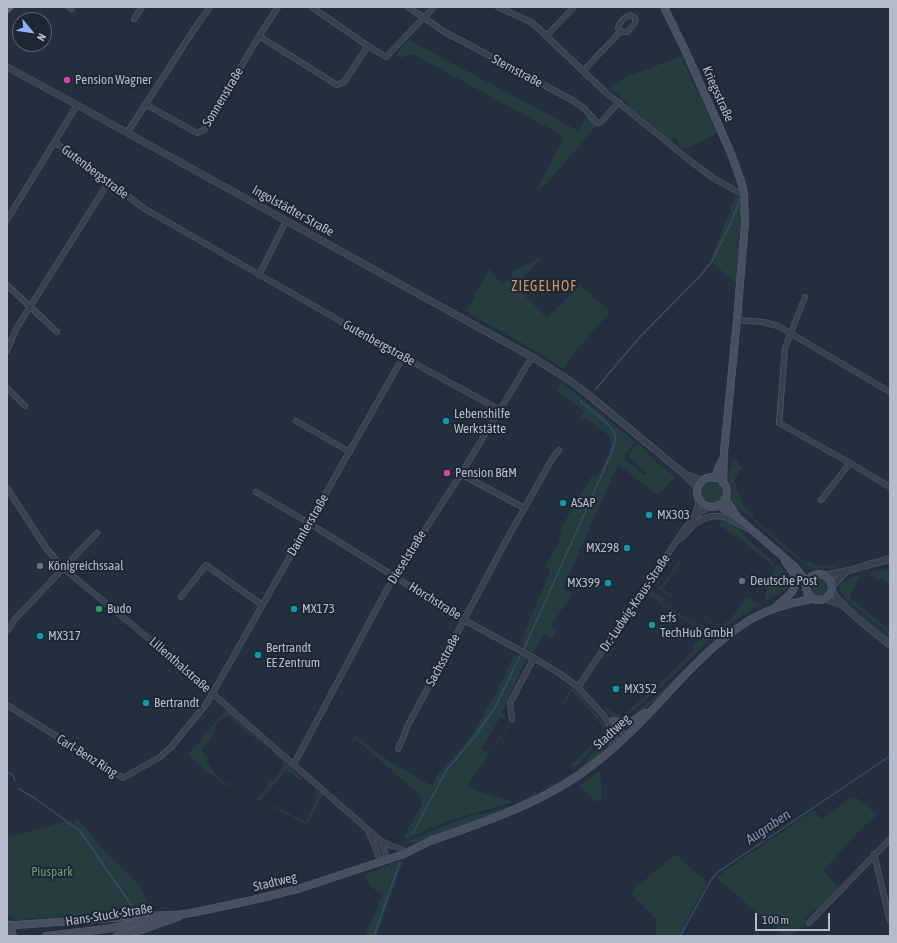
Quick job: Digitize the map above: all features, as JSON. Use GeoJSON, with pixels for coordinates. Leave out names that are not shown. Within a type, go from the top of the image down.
{"type":"FeatureCollection","features":[{"type":"Feature","properties":{"kind":"main road","name":"Kriegsstraße"},"geometry":{"type":"LineString","coordinates":[[664,7],[730,151],[744,192],[745,222],[724,452]]}},
{"type":"Feature","properties":{"kind":"main road"},"geometry":{"type":"LineString","coordinates":[[714,478],[724,452]]}},
{"type":"Feature","properties":{"kind":"main road"},"geometry":{"type":"LineString","coordinates":[[723,483],[714,478],[703,481],[697,489],[697,496],[701,503],[710,507],[718,506],[725,498],[726,490],[723,483],[724,452]]}},
{"type":"Feature","properties":{"kind":"main road"},"geometry":{"type":"LineString","coordinates":[[725,498],[738,518]]}},
{"type":"Feature","properties":{"kind":"main road"},"geometry":{"type":"LineString","coordinates":[[718,506],[738,518],[784,557],[794,566],[807,582]]}},
{"type":"Feature","properties":{"kind":"main road"},"geometry":{"type":"LineString","coordinates":[[775,608],[788,597],[796,584],[794,576],[784,557]]}},
{"type":"Feature","properties":{"kind":"main road"},"geometry":{"type":"LineString","coordinates":[[794,566],[806,572],[826,575],[831,581],[832,588],[831,594],[826,599],[817,600],[810,597],[806,591],[807,582],[815,574]]}},
{"type":"Feature","properties":{"kind":"main road","name":"Stadtweg"},"geometry":{"type":"LineString","coordinates":[[787,604],[806,591]]}},
{"type":"Feature","properties":{"kind":"main road","name":"Stadtweg"},"geometry":{"type":"LineString","coordinates":[[362,867],[384,859],[402,849],[430,841],[492,819],[556,790],[580,775],[609,752],[723,638],[742,624],[775,608],[812,598]]}},
{"type":"Feature","properties":{"kind":"main road"},"geometry":{"type":"LineString","coordinates":[[613,721],[626,724],[655,706]]}},
{"type":"Feature","properties":{"kind":"main road","name":"Stadtweg"},"geometry":{"type":"LineString","coordinates":[[191,913],[301,888],[417,848],[430,841]]}},
{"type":"Feature","properties":{"kind":"main road"},"geometry":{"type":"LineString","coordinates":[[10,928],[16,925],[191,913]]}},
{"type":"Feature","properties":{"kind":"main road"},"geometry":{"type":"LineString","coordinates":[[117,936],[141,930],[191,913]]}},
{"type":"Feature","properties":{"kind":"main road","name":"Hans-Stuck-Straße"},"geometry":{"type":"LineString","coordinates":[[46,936],[106,929],[176,915]]}},
{"type":"Feature","properties":{"kind":"street"},"geometry":{"type":"LineString","coordinates":[[134,19],[142,7]]}},
{"type":"Feature","properties":{"kind":"street"},"geometry":{"type":"LineString","coordinates":[[127,133],[210,7]]}},
{"type":"Feature","properties":{"kind":"street","name":"Sonnenstraße"},"geometry":{"type":"LineString","coordinates":[[145,104],[197,132],[204,130],[259,36],[278,7]]}},
{"type":"Feature","properties":{"kind":"street"},"geometry":{"type":"LineString","coordinates":[[312,7],[386,57],[434,7]]}},
{"type":"Feature","properties":{"kind":"street","name":"Sternstraße"},"geometry":{"type":"LineString","coordinates":[[408,7],[445,32],[572,100],[585,109],[598,123],[601,122],[619,102]]}},
{"type":"Feature","properties":{"kind":"street"},"geometry":{"type":"LineString","coordinates":[[498,7],[507,9],[537,27],[604,91],[698,167],[713,178],[740,193],[744,192]]}},
{"type":"Feature","properties":{"kind":"street"},"geometry":{"type":"LineString","coordinates":[[546,36],[574,7]]}},
{"type":"Feature","properties":{"kind":"street"},"geometry":{"type":"LineString","coordinates":[[582,71],[621,32]]}},
{"type":"Feature","properties":{"kind":"street"},"geometry":{"type":"LineString","coordinates":[[259,36],[337,85],[344,82],[368,46]]}},
{"type":"Feature","properties":{"kind":"street","name":"Ingolstädter Straße"},"geometry":{"type":"LineString","coordinates":[[7,67],[566,378],[590,396],[682,473]]}},
{"type":"Feature","properties":{"kind":"street"},"geometry":{"type":"LineString","coordinates":[[7,220],[77,105]]}},
{"type":"Feature","properties":{"kind":"street","name":"Gutenbergstraße"},"geometry":{"type":"LineString","coordinates":[[55,142],[145,209],[403,357],[500,410]]}},
{"type":"Feature","properties":{"kind":"street"},"geometry":{"type":"LineString","coordinates":[[7,351],[16,329],[108,182]]}},
{"type":"Feature","properties":{"kind":"street"},"geometry":{"type":"LineString","coordinates":[[259,275],[286,221]]}},
{"type":"Feature","properties":{"kind":"street"},"geometry":{"type":"LineString","coordinates":[[7,286],[57,332]]}},
{"type":"Feature","properties":{"kind":"street"},"geometry":{"type":"LineString","coordinates":[[805,297],[785,348],[780,423],[850,462],[890,487]]}},
{"type":"Feature","properties":{"kind":"street"},"geometry":{"type":"LineString","coordinates":[[737,320],[763,322],[778,326],[890,392]]}},
{"type":"Feature","properties":{"kind":"street","name":"Daimlerstraße"},"geometry":{"type":"LineString","coordinates":[[213,694],[403,357]]}},
{"type":"Feature","properties":{"kind":"street","name":"Dieselstraße"},"geometry":{"type":"LineString","coordinates":[[294,764],[380,602],[532,358]]}},
{"type":"Feature","properties":{"kind":"street"},"geometry":{"type":"LineString","coordinates":[[7,388],[25,406]]}},
{"type":"Feature","properties":{"kind":"street"},"geometry":{"type":"LineString","coordinates":[[296,421],[350,452]]}},
{"type":"Feature","properties":{"kind":"street","name":"Sachsstraße"},"geometry":{"type":"LineString","coordinates":[[398,749],[406,727],[524,508],[559,450]]}},
{"type":"Feature","properties":{"kind":"street"},"geometry":{"type":"LineString","coordinates":[[822,500],[850,462]]}},
{"type":"Feature","properties":{"kind":"street"},"geometry":{"type":"LineString","coordinates":[[682,473],[703,481]]}},
{"type":"Feature","properties":{"kind":"street"},"geometry":{"type":"LineString","coordinates":[[682,473],[697,489]]}},
{"type":"Feature","properties":{"kind":"street"},"geometry":{"type":"LineString","coordinates":[[461,474],[524,508]]}},
{"type":"Feature","properties":{"kind":"street","name":"Lilienthalstraße"},"geometry":{"type":"LineString","coordinates":[[7,488],[46,548],[63,568],[158,646],[294,764],[368,831],[381,841],[402,849]]}},
{"type":"Feature","properties":{"kind":"street","name":"Horchstraße"},"geometry":{"type":"LineString","coordinates":[[256,492],[309,523],[464,620],[559,673],[578,687],[604,716],[615,736],[609,752]]}},
{"type":"Feature","properties":{"kind":"street","name":"Dr.-Ludwig-Kraus-Straße"},"geometry":{"type":"LineString","coordinates":[[578,687],[693,518],[697,509],[698,499]]}},
{"type":"Feature","properties":{"kind":"street","name":"Dr.-Ludwig-Kraus-Straße"},"geometry":{"type":"LineString","coordinates":[[693,518],[700,512],[710,507]]}},
{"type":"Feature","properties":{"kind":"street"},"geometry":{"type":"LineString","coordinates":[[675,543],[694,525],[708,517],[718,516],[726,518],[750,529]]}},
{"type":"Feature","properties":{"kind":"street"},"geometry":{"type":"LineString","coordinates":[[7,631],[16,618],[97,532]]}},
{"type":"Feature","properties":{"kind":"street"},"geometry":{"type":"LineString","coordinates":[[826,575],[848,571],[890,559]]}},
{"type":"Feature","properties":{"kind":"street"},"geometry":{"type":"LineString","coordinates":[[181,597],[206,565],[262,605]]}},
{"type":"Feature","properties":{"kind":"street"},"geometry":{"type":"LineString","coordinates":[[848,571],[832,588],[834,594],[844,606],[890,645]]}},
{"type":"Feature","properties":{"kind":"street"},"geometry":{"type":"LineString","coordinates":[[826,599],[844,606]]}},
{"type":"Feature","properties":{"kind":"street"},"geometry":{"type":"LineString","coordinates":[[512,718],[510,703],[534,658]]}},
{"type":"Feature","properties":{"kind":"street","name":"Carl-Benz Ring"},"geometry":{"type":"LineString","coordinates":[[7,705],[123,778],[165,753],[208,704],[213,694]]}},
{"type":"Feature","properties":{"kind":"street","name":"Horchstraße"},"geometry":{"type":"LineString","coordinates":[[604,716],[613,721],[623,733],[623,739]]}},
{"type":"Feature","properties":{"kind":"street","name":"Lilienthalstraße"},"geometry":{"type":"LineString","coordinates":[[368,831],[376,850],[384,859]]}},
{"type":"Feature","properties":{"kind":"street"},"geometry":{"type":"LineString","coordinates":[[809,924],[874,854],[890,839]]}},
{"type":"Feature","properties":{"kind":"street"},"geometry":{"type":"LineString","coordinates":[[381,841],[384,847],[384,859]]}},
{"type":"Feature","properties":{"kind":"street"},"geometry":{"type":"LineString","coordinates":[[370,863],[376,850]]}},
{"type":"Feature","properties":{"kind":"street"},"geometry":{"type":"LineString","coordinates":[[874,854],[890,921]]}},
{"type":"Feature","properties":{"kind":"green space"},"geometry":{"type":"Polygon","coordinates":[[[409,40],[579,131],[587,115],[597,125],[546,184],[537,189],[563,140],[563,136],[413,54],[400,58],[396,55],[409,40]]]}},
{"type":"Feature","properties":{"kind":"green space"},"geometry":{"type":"Polygon","coordinates":[[[681,56],[717,133],[688,148],[681,148],[675,137],[671,141],[628,106],[629,104],[610,88],[622,79],[681,56]]]}},
{"type":"Feature","properties":{"kind":"green space"},"geometry":{"type":"Polygon","coordinates":[[[736,195],[739,198],[741,209],[736,283],[710,261],[736,195]]]}},
{"type":"Feature","properties":{"kind":"green space"},"geometry":{"type":"Polygon","coordinates":[[[542,257],[520,280],[523,294],[547,318],[580,285],[610,312],[573,354],[563,369],[545,356],[470,314],[467,310],[489,269],[501,284],[512,278],[513,271],[542,257]]]}},
{"type":"Feature","properties":{"kind":"green space"},"geometry":{"type":"Polygon","coordinates":[[[565,373],[592,392],[678,464],[696,476],[684,469],[591,393],[564,374],[565,373]]]}},
{"type":"Feature","properties":{"kind":"green space"},"geometry":{"type":"Polygon","coordinates":[[[562,382],[634,441],[624,455],[625,460],[645,475],[647,472],[629,457],[638,444],[654,460],[675,477],[657,495],[618,464],[563,588],[572,594],[551,626],[557,630],[551,639],[544,635],[533,652],[520,645],[551,570],[545,567],[559,542],[563,524],[592,476],[596,478],[599,474],[608,456],[611,445],[608,435],[600,428],[585,419],[579,421],[584,411],[557,390],[562,382]]]}},
{"type":"Feature","properties":{"kind":"green space"},"geometry":{"type":"Polygon","coordinates":[[[579,391],[636,437],[636,439],[578,392],[579,391]]]}},
{"type":"Feature","properties":{"kind":"green space"},"geometry":{"type":"Polygon","coordinates":[[[734,459],[739,461],[737,464],[742,467],[734,481],[736,482],[735,489],[744,506],[754,516],[753,518],[806,564],[810,561],[816,565],[839,565],[831,569],[814,569],[808,567],[785,549],[751,518],[752,516],[750,514],[748,515],[736,507],[732,500],[732,489],[728,475],[734,459]]]}},
{"type":"Feature","properties":{"kind":"green space"},"geometry":{"type":"Polygon","coordinates":[[[711,481],[716,482],[722,488],[722,498],[716,504],[711,505],[706,504],[700,498],[699,493],[700,488],[706,482],[711,481]]]}},
{"type":"Feature","properties":{"kind":"green space"},"geometry":{"type":"Polygon","coordinates":[[[721,520],[731,523],[738,528],[751,542],[775,562],[773,566],[742,540],[718,525],[721,520]]]}},
{"type":"Feature","properties":{"kind":"green space"},"geometry":{"type":"Polygon","coordinates":[[[679,560],[681,562],[663,589],[676,598],[675,599],[660,589],[658,585],[661,587],[679,560]]]}},
{"type":"Feature","properties":{"kind":"green space"},"geometry":{"type":"Polygon","coordinates":[[[777,563],[787,573],[790,584],[786,590],[767,600],[764,598],[777,563]]]}},
{"type":"Feature","properties":{"kind":"green space"},"geometry":{"type":"Polygon","coordinates":[[[886,569],[887,571],[890,571],[890,584],[882,578],[879,581],[871,575],[870,572],[886,569]]]}},
{"type":"Feature","properties":{"kind":"green space"},"geometry":{"type":"Polygon","coordinates":[[[866,574],[859,578],[849,597],[890,630],[890,635],[847,600],[839,589],[846,580],[866,574]]]}},
{"type":"Feature","properties":{"kind":"green space"},"geometry":{"type":"Polygon","coordinates":[[[819,577],[826,580],[829,587],[826,594],[819,597],[812,594],[809,587],[812,580],[819,577]]]}},
{"type":"Feature","properties":{"kind":"green space"},"geometry":{"type":"Polygon","coordinates":[[[648,591],[653,591],[664,599],[662,602],[698,626],[700,623],[706,627],[710,631],[712,638],[657,690],[621,720],[611,716],[605,709],[606,708],[622,717],[657,687],[694,650],[693,646],[705,633],[646,593],[648,591]]]}},
{"type":"Feature","properties":{"kind":"green space"},"geometry":{"type":"Polygon","coordinates":[[[746,597],[756,603],[761,604],[725,627],[716,625],[700,615],[701,614],[718,625],[723,625],[726,621],[729,622],[746,597]]]}},
{"type":"Feature","properties":{"kind":"green space"},"geometry":{"type":"Polygon","coordinates":[[[841,597],[890,638],[890,640],[839,598],[841,597]]]}},
{"type":"Feature","properties":{"kind":"green space"},"geometry":{"type":"Polygon","coordinates":[[[709,643],[652,703],[640,713],[627,720],[655,697],[709,643]]]}},
{"type":"Feature","properties":{"kind":"green space"},"geometry":{"type":"Polygon","coordinates":[[[520,654],[529,659],[529,662],[526,660],[502,712],[506,717],[505,719],[501,716],[481,749],[489,753],[510,723],[511,724],[466,787],[513,802],[435,826],[407,839],[404,836],[423,802],[420,799],[421,796],[356,739],[355,742],[352,740],[355,736],[389,761],[432,786],[439,772],[462,748],[476,728],[484,714],[483,713],[494,698],[514,655],[516,656],[520,654]]]}},
{"type":"Feature","properties":{"kind":"green space"},"geometry":{"type":"Polygon","coordinates":[[[572,686],[609,731],[574,768],[570,766],[605,730],[572,691],[563,705],[563,702],[572,686]]]}},
{"type":"Feature","properties":{"kind":"green space"},"geometry":{"type":"Polygon","coordinates":[[[226,710],[268,748],[265,751],[264,750],[266,747],[259,742],[257,744],[255,743],[257,740],[229,716],[227,718],[224,716],[213,728],[215,731],[213,735],[201,750],[205,754],[204,756],[209,759],[206,762],[219,778],[235,786],[239,790],[220,781],[188,755],[226,710]]]}},
{"type":"Feature","properties":{"kind":"green space"},"geometry":{"type":"Polygon","coordinates":[[[611,734],[610,741],[606,748],[582,769],[563,782],[549,787],[543,787],[559,782],[575,772],[583,765],[600,743],[611,734]]]}},
{"type":"Feature","properties":{"kind":"green space"},"geometry":{"type":"Polygon","coordinates":[[[275,753],[303,779],[300,780],[290,772],[285,772],[261,800],[306,822],[317,799],[315,789],[323,795],[307,825],[257,799],[269,786],[267,784],[273,780],[282,769],[281,765],[283,762],[275,755],[273,758],[272,757],[275,753]]]}},
{"type":"Feature","properties":{"kind":"green space"},"geometry":{"type":"Polygon","coordinates":[[[599,771],[601,782],[601,802],[594,800],[578,786],[599,771]]]}},
{"type":"Feature","properties":{"kind":"green space"},"geometry":{"type":"Polygon","coordinates":[[[536,791],[534,797],[504,810],[429,838],[404,844],[404,842],[465,818],[512,806],[536,791]]]}},
{"type":"Feature","properties":{"kind":"green space"},"geometry":{"type":"Polygon","coordinates":[[[855,797],[877,815],[861,829],[823,871],[838,887],[818,909],[811,912],[804,919],[807,922],[790,936],[784,936],[717,878],[722,873],[814,810],[821,819],[849,799],[855,797]]]}},
{"type":"Feature","properties":{"kind":"green space","name":"Piuspark"},"geometry":{"type":"Polygon","coordinates":[[[76,817],[110,857],[131,876],[142,889],[149,908],[134,911],[16,920],[7,914],[7,838],[71,820],[73,824],[76,817]]]}},
{"type":"Feature","properties":{"kind":"green space"},"geometry":{"type":"Polygon","coordinates":[[[676,854],[706,882],[706,885],[678,936],[656,936],[656,919],[631,894],[634,889],[676,854]]]}},
{"type":"Feature","properties":{"kind":"green space"},"geometry":{"type":"Polygon","coordinates":[[[398,861],[403,863],[376,936],[365,936],[383,894],[371,887],[365,875],[398,861]]]}},
{"type":"Feature","properties":{"kind":"waterway"},"geometry":{"type":"LineString","coordinates":[[595,390],[638,339],[701,275],[712,261],[728,229],[739,199]]}},
{"type":"Feature","properties":{"kind":"waterway"},"geometry":{"type":"LineString","coordinates":[[524,649],[615,442],[615,435],[610,427],[583,404],[581,400]]}},
{"type":"Feature","properties":{"kind":"waterway"},"geometry":{"type":"LineString","coordinates":[[413,833],[447,769],[476,735],[495,707],[520,656]]}},
{"type":"Feature","properties":{"kind":"waterway","name":"Augraben"},"geometry":{"type":"LineString","coordinates":[[680,936],[711,880],[718,872],[890,756]]}},
{"type":"Feature","properties":{"kind":"waterway"},"geometry":{"type":"LineString","coordinates":[[7,772],[13,775],[15,780]]}},
{"type":"Feature","properties":{"kind":"waterway"},"geometry":{"type":"LineString","coordinates":[[19,789],[36,799],[80,831],[134,909]]}},
{"type":"Feature","properties":{"kind":"waterway"},"geometry":{"type":"LineString","coordinates":[[374,936],[400,862]]}},
{"type":"Feature","properties":{"kind":"place","name":"Pension Wagner"},"geometry":{"type":"Point","coordinates":[67,80]}},
{"type":"Feature","properties":{"kind":"place","name":"Lebenshilfe Werkstätte"},"geometry":{"type":"Point","coordinates":[446,421]}},
{"type":"Feature","properties":{"kind":"place","name":"Pension B&M"},"geometry":{"type":"Point","coordinates":[447,473]}},
{"type":"Feature","properties":{"kind":"place","name":"ASAP"},"geometry":{"type":"Point","coordinates":[563,503]}},
{"type":"Feature","properties":{"kind":"place","name":"MX303"},"geometry":{"type":"Point","coordinates":[649,515]}},
{"type":"Feature","properties":{"kind":"place","name":"MX298"},"geometry":{"type":"Point","coordinates":[627,548]}},
{"type":"Feature","properties":{"kind":"place","name":"Königreichssaal"},"geometry":{"type":"Point","coordinates":[40,566]}},
{"type":"Feature","properties":{"kind":"place","name":"Deutsche Post"},"geometry":{"type":"Point","coordinates":[742,581]}},
{"type":"Feature","properties":{"kind":"place","name":"MX399"},"geometry":{"type":"Point","coordinates":[608,583]}},
{"type":"Feature","properties":{"kind":"place","name":"Budo"},"geometry":{"type":"Point","coordinates":[99,609]}},
{"type":"Feature","properties":{"kind":"place","name":"MX173"},"geometry":{"type":"Point","coordinates":[294,609]}},
{"type":"Feature","properties":{"kind":"place","name":"e:fs TechHub GmbH"},"geometry":{"type":"Point","coordinates":[652,625]}},
{"type":"Feature","properties":{"kind":"place","name":"MX317"},"geometry":{"type":"Point","coordinates":[40,636]}},
{"type":"Feature","properties":{"kind":"place","name":"Bertrandt EE Zentrum"},"geometry":{"type":"Point","coordinates":[258,655]}},
{"type":"Feature","properties":{"kind":"place","name":"MX352"},"geometry":{"type":"Point","coordinates":[616,689]}},
{"type":"Feature","properties":{"kind":"place","name":"Bertrandt"},"geometry":{"type":"Point","coordinates":[146,703]}},
{"type":"Feature","properties":{"kind":"district","name":"ZIEGELHOF"},"geometry":{"type":"Point","coordinates":[544,287]}}]}
